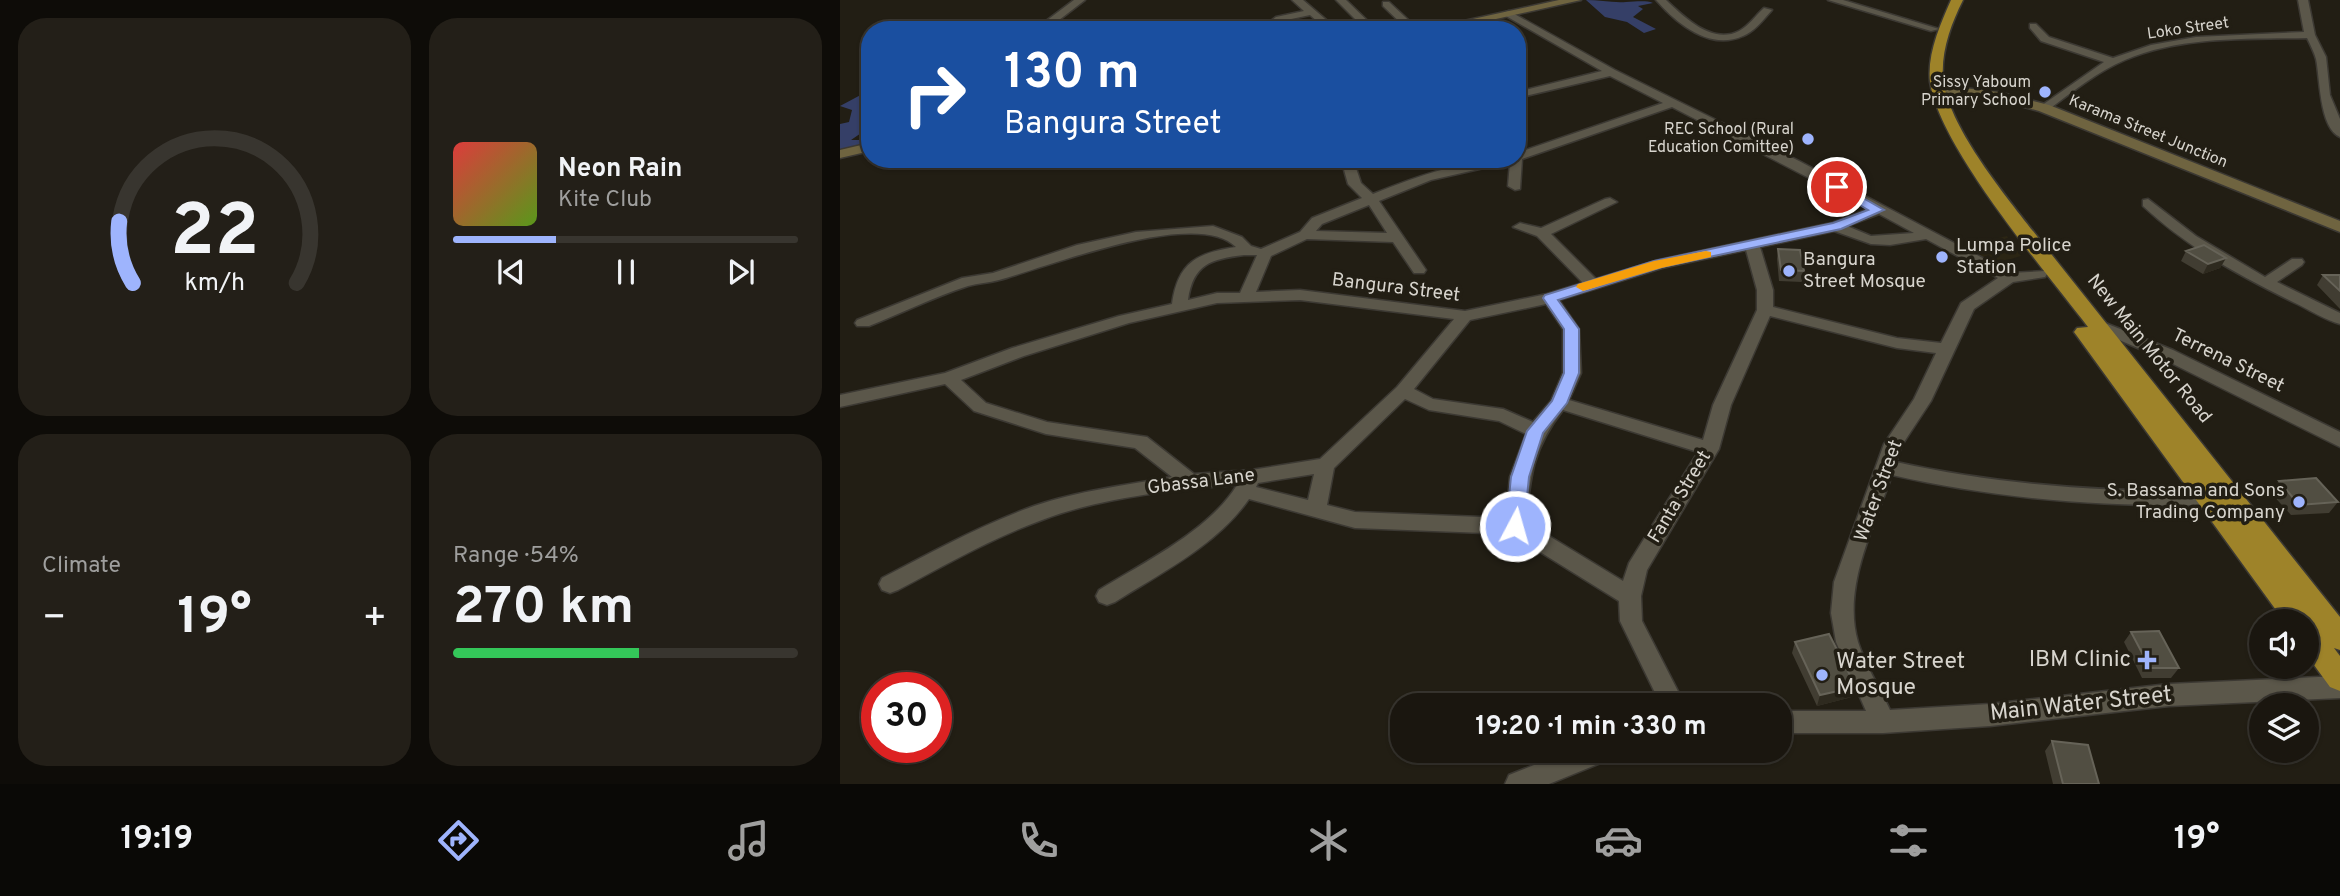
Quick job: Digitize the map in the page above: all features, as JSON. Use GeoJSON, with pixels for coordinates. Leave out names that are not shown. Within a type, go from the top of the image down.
{"type":"FeatureCollection","features":[{"type":"Feature","properties":{"kind":"highway","name":"New Main Motor Road"},"geometry":{"type":"LineString","coordinates":[[1948,0],[1934,29],[1928,52],[1926,87],[1950,140],[2040,275],[2290,609]]}},
{"type":"Feature","properties":{"kind":"highway","name":"New Main Motor Road"},"geometry":{"type":"LineString","coordinates":[[1957,0],[1946,23],[1938,53],[1938,89],[1961,140],[1998,197],[2340,638]]}},
{"type":"Feature","properties":{"kind":"highway"},"geometry":{"type":"LineString","coordinates":[[2319,650],[2340,678]]}},
{"type":"Feature","properties":{"kind":"street"},"geometry":{"type":"LineString","coordinates":[[1051,21],[1080,0]]}},
{"type":"Feature","properties":{"kind":"street"},"geometry":{"type":"LineString","coordinates":[[1297,0],[1322,21]]}},
{"type":"Feature","properties":{"kind":"street"},"geometry":{"type":"LineString","coordinates":[[1341,0],[1363,21]]}},
{"type":"Feature","properties":{"kind":"street"},"geometry":{"type":"LineString","coordinates":[[1507,0],[1512,13],[1525,21]]}},
{"type":"Feature","properties":{"kind":"street"},"geometry":{"type":"LineString","coordinates":[[1473,21],[1575,0]]}},
{"type":"Feature","properties":{"kind":"street"},"geometry":{"type":"LineString","coordinates":[[1661,0],[1686,23],[1706,36],[1739,35],[1767,10]]}},
{"type":"Feature","properties":{"kind":"street"},"geometry":{"type":"LineString","coordinates":[[1833,0],[1934,29]]}},
{"type":"Feature","properties":{"kind":"street"},"geometry":{"type":"LineString","coordinates":[[2303,0],[2310,35],[2321,57],[2324,95],[2340,133]]}},
{"type":"Feature","properties":{"kind":"street"},"geometry":{"type":"LineString","coordinates":[[1386,4],[1404,21]]}},
{"type":"Feature","properties":{"kind":"street"},"geometry":{"type":"LineString","coordinates":[[1276,21],[1312,12]]}},
{"type":"Feature","properties":{"kind":"street"},"geometry":{"type":"LineString","coordinates":[[1526,21],[1611,72],[1795,164],[2009,278]]}},
{"type":"Feature","properties":{"kind":"street"},"geometry":{"type":"LineString","coordinates":[[2033,26],[2045,39],[2113,61]]}},
{"type":"Feature","properties":{"kind":"street","name":"Loko Street"},"geometry":{"type":"LineString","coordinates":[[2043,108],[2113,61],[2157,47],[2310,35]]}},
{"type":"Feature","properties":{"kind":"street"},"geometry":{"type":"LineString","coordinates":[[1526,93],[1611,72]]}},
{"type":"Feature","properties":{"kind":"street","name":"Karama Street Junction"},"geometry":{"type":"LineString","coordinates":[[1938,89],[1998,96],[2043,108],[2340,227]]}},
{"type":"Feature","properties":{"kind":"street"},"geometry":{"type":"LineString","coordinates":[[1526,154],[1673,103]]}},
{"type":"Feature","properties":{"kind":"street"},"geometry":{"type":"LineString","coordinates":[[840,154],[861,149]]}},
{"type":"Feature","properties":{"kind":"street"},"geometry":{"type":"LineString","coordinates":[[1350,168],[1355,184],[1371,200],[1419,270]]}},
{"type":"Feature","properties":{"kind":"street"},"geometry":{"type":"LineString","coordinates":[[1179,306],[1182,280],[1205,258],[1247,250],[1265,253],[1305,235],[1318,221],[1400,186],[1466,168]]}},
{"type":"Feature","properties":{"kind":"street"},"geometry":{"type":"LineString","coordinates":[[1515,186],[1516,168]]}},
{"type":"Feature","properties":{"kind":"street"},"geometry":{"type":"LineString","coordinates":[[1542,233],[1610,202]]}},
{"type":"Feature","properties":{"kind":"street"},"geometry":{"type":"LineString","coordinates":[[2148,203],[2164,220],[2199,246],[2340,319]]}},
{"type":"Feature","properties":{"kind":"street","name":"Bangura Street"},"geometry":{"type":"LineString","coordinates":[[840,401],[948,378],[1017,352],[1125,319],[1217,298],[1300,295],[1465,316],[1550,298],[1659,264],[1836,226],[1878,210]]}},
{"type":"Feature","properties":{"kind":"street"},"geometry":{"type":"LineString","coordinates":[[1836,226],[1867,241],[1927,235]]}},
{"type":"Feature","properties":{"kind":"street"},"geometry":{"type":"LineString","coordinates":[[1520,227],[1542,233],[1593,284]]}},
{"type":"Feature","properties":{"kind":"street"},"geometry":{"type":"LineString","coordinates":[[863,323],[967,281],[995,277],[1082,248],[1136,236],[1213,230],[1237,240],[1247,250]]}},
{"type":"Feature","properties":{"kind":"street"},"geometry":{"type":"LineString","coordinates":[[1305,235],[1399,238]]}},
{"type":"Feature","properties":{"kind":"street"},"geometry":{"type":"LineString","coordinates":[[1752,245],[1765,289],[1765,310],[1821,321],[1897,342],[1947,349]]}},
{"type":"Feature","properties":{"kind":"street"},"geometry":{"type":"LineString","coordinates":[[1245,299],[1265,253]]}},
{"type":"Feature","properties":{"kind":"street"},"geometry":{"type":"LineString","coordinates":[[2267,282],[2297,262]]}},
{"type":"Feature","properties":{"kind":"street","name":"Water Street"},"geometry":{"type":"LineString","coordinates":[[1882,722],[1847,642],[1842,613],[1845,582],[1893,444],[1922,401],[1967,306],[2009,278],[2040,275]]}},
{"type":"Feature","properties":{"kind":"street"},"geometry":{"type":"LineString","coordinates":[[1515,526],[1520,477],[1536,431],[1559,403],[1572,373],[1572,329],[1550,298]]}},
{"type":"Feature","properties":{"kind":"street","name":"Fanta Street"},"geometry":{"type":"LineString","coordinates":[[1667,693],[1631,621],[1630,596],[1637,569],[1710,449],[1722,405],[1765,310]]}},
{"type":"Feature","properties":{"kind":"street"},"geometry":{"type":"LineString","coordinates":[[1316,509],[1325,465],[1403,391],[1465,316]]}},
{"type":"Feature","properties":{"kind":"street","name":"Terrena Street"},"geometry":{"type":"LineString","coordinates":[[2095,324],[2167,354],[2340,440]]}},
{"type":"Feature","properties":{"kind":"street"},"geometry":{"type":"LineString","coordinates":[[948,378],[980,407],[1046,428],[1140,442],[1190,481]]}},
{"type":"Feature","properties":{"kind":"street"},"geometry":{"type":"LineString","coordinates":[[1403,391],[1429,404],[1503,415],[1536,431]]}},
{"type":"Feature","properties":{"kind":"street"},"geometry":{"type":"LineString","coordinates":[[1559,403],[1710,449]]}},
{"type":"Feature","properties":{"kind":"street","name":"Gbassa Lane"},"geometry":{"type":"LineString","coordinates":[[890,584],[983,536],[1040,512],[1110,495],[1190,481],[1248,484],[1325,465]]}},
{"type":"Feature","properties":{"kind":"street"},"geometry":{"type":"LineString","coordinates":[[1885,467],[1931,478],[2031,493],[2209,498]]}},
{"type":"Feature","properties":{"kind":"street"},"geometry":{"type":"LineString","coordinates":[[1107,596],[1206,531],[1248,484],[1355,520],[1515,526],[1630,596]]}},
{"type":"Feature","properties":{"kind":"street","name":"Main Water Street"},"geometry":{"type":"LineString","coordinates":[[1792,722],[1882,722],[1990,715],[2169,695],[2340,687]]}},
{"type":"Feature","properties":{"kind":"street"},"geometry":{"type":"LineString","coordinates":[[1530,782],[1573,763]]}},
{"type":"Feature","properties":{"kind":"shaded area"},"geometry":{"type":"Polygon","coordinates":[[[1586,0],[1653,3],[1638,6],[1643,9],[1633,17],[1656,29],[1644,33],[1627,22],[1605,17],[1586,0]]]}},
{"type":"Feature","properties":{"kind":"shaded area"},"geometry":{"type":"Polygon","coordinates":[[[861,95],[861,133],[851,140],[861,140],[861,146],[840,150],[840,124],[849,122],[852,110],[840,106],[861,95]]]}},
{"type":"Feature","properties":{"kind":"shaded area"},"geometry":{"type":"Polygon","coordinates":[[[2007,236],[2021,256],[1994,264],[1966,249],[1974,243],[2007,236]]]}},
{"type":"Feature","properties":{"kind":"building"},"geometry":{"type":"Polygon","coordinates":[[[2204,245],[2226,258],[2208,264],[2186,251],[2204,245]]]}},
{"type":"Feature","properties":{"kind":"building"},"geometry":{"type":"Polygon","coordinates":[[[1778,249],[1800,250],[1804,271],[1781,270],[1778,249]]]}},
{"type":"Feature","properties":{"kind":"building"},"geometry":{"type":"Polygon","coordinates":[[[2323,275],[2340,275],[2340,291],[2323,275]]]}},
{"type":"Feature","properties":{"kind":"building"},"geometry":{"type":"Polygon","coordinates":[[[2316,478],[2338,502],[2299,505],[2279,481],[2316,478]]]}},
{"type":"Feature","properties":{"kind":"building"},"geometry":{"type":"Polygon","coordinates":[[[2159,631],[2179,668],[2150,668],[2131,632],[2159,631]]]}},
{"type":"Feature","properties":{"kind":"building","name":"Water Street Mosque"},"geometry":{"type":"Polygon","coordinates":[[[1829,634],[1856,687],[1820,695],[1795,642],[1829,634]]]}},
{"type":"Feature","properties":{"kind":"building"},"geometry":{"type":"Polygon","coordinates":[[[2052,741],[2088,745],[2099,784],[2063,784],[2052,741]]]}},
{"type":"Feature","properties":{"kind":"slow traffic"},"geometry":{"type":"LineString","coordinates":[[1583,287],[1659,264],[1706,255]]}},
{"type":"Feature","properties":{"kind":"place","name":"Sissy Yaboum Primary School"},"geometry":{"type":"Point","coordinates":[2045,92]}},
{"type":"Feature","properties":{"kind":"place","name":"REC School (Rural Education Comittee)"},"geometry":{"type":"Point","coordinates":[1808,139]}},
{"type":"Feature","properties":{"kind":"place","name":"Lumpa Police Station"},"geometry":{"type":"Point","coordinates":[1942,257]}},
{"type":"Feature","properties":{"kind":"place","name":"Bangura Street Mosque"},"geometry":{"type":"Point","coordinates":[1789,271]}},
{"type":"Feature","properties":{"kind":"place","name":"S. Bassama and Sons Trading Company"},"geometry":{"type":"Point","coordinates":[2299,502]}},
{"type":"Feature","properties":{"kind":"place","name":"IBM Clinic"},"geometry":{"type":"Point","coordinates":[2147,660]}},
{"type":"Feature","properties":{"kind":"place","name":"Water Street Mosque"},"geometry":{"type":"Point","coordinates":[1822,675]}},
{"type":"Feature","properties":{"kind":"route"},"geometry":{"type":"LineString","coordinates":[[1515,526],[1520,477],[1536,431],[1559,403],[1572,373],[1572,329],[1550,298],[1659,264],[1836,226],[1878,210],[1837,187]]}}]}
